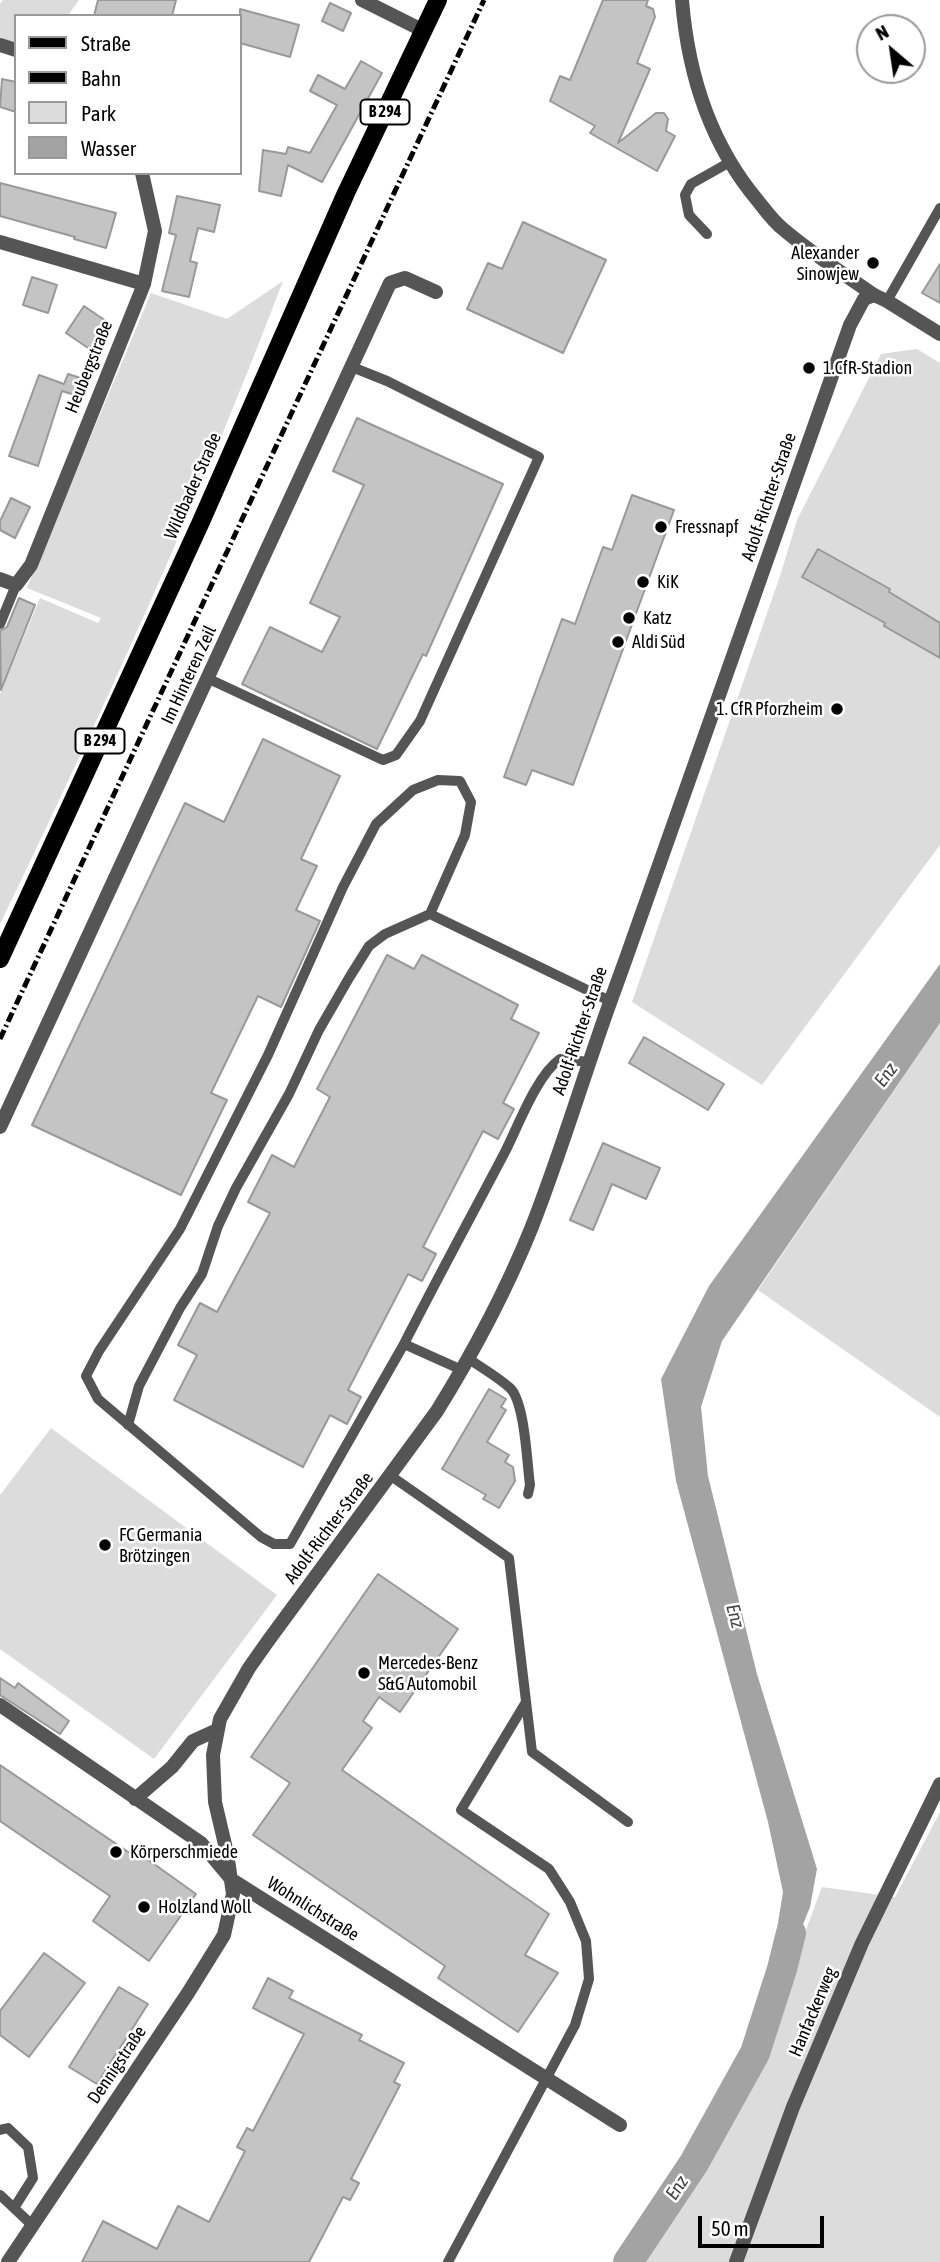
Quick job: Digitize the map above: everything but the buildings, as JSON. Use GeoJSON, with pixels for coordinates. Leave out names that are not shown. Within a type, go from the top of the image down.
{"type":"FeatureCollection","features":[{"type":"Feature","properties":{"kind":"main road","name":"Wildbader Straße"},"geometry":{"type":"LineString","coordinates":[[0,958],[194,536],[341,204],[438,0]]}},
{"type":"Feature","properties":{"kind":"street"},"geometry":{"type":"LineString","coordinates":[[362,0],[424,31]]}},
{"type":"Feature","properties":{"kind":"street"},"geometry":{"type":"LineString","coordinates":[[682,0],[685,37],[695,83],[711,125],[748,189],[781,228],[881,298],[940,334]]}},
{"type":"Feature","properties":{"kind":"street","name":"Heubergstraße"},"geometry":{"type":"LineString","coordinates":[[16,585],[31,565],[144,284],[155,230],[142,175]]}},
{"type":"Feature","properties":{"kind":"street"},"geometry":{"type":"LineString","coordinates":[[0,242],[144,284]]}},
{"type":"Feature","properties":{"kind":"street","name":"Im Hinteren Zeil"},"geometry":{"type":"LineString","coordinates":[[0,1127],[390,284],[405,278],[436,292]]}},
{"type":"Feature","properties":{"kind":"street","name":"Adolf-Richter-Straße"},"geometry":{"type":"LineString","coordinates":[[232,1881],[212,1779],[213,1755],[220,1719],[249,1668],[437,1411],[465,1365],[512,1274],[531,1228],[610,1001],[701,753],[850,325],[864,299],[881,298]]}},
{"type":"Feature","properties":{"kind":"street"},"geometry":{"type":"LineString","coordinates":[[0,579],[16,585]]}},
{"type":"Feature","properties":{"kind":"street","name":"Wohnlichstraße"},"geometry":{"type":"LineString","coordinates":[[0,1705],[201,1843],[232,1881],[620,2125]]}},
{"type":"Feature","properties":{"kind":"street"},"geometry":{"type":"LineString","coordinates":[[135,1799],[172,1767],[193,1741],[217,1730]]}},
{"type":"Feature","properties":{"kind":"street","name":"Hanfackerweg"},"geometry":{"type":"LineString","coordinates":[[736,2262],[793,2107],[862,1942],[940,1784]]}},
{"type":"Feature","properties":{"kind":"street","name":"Dennigstraße"},"geometry":{"type":"LineString","coordinates":[[8,2262],[215,1953],[224,1935],[233,1894],[232,1881]]}},
{"type":"Feature","properties":{"kind":"lane"},"geometry":{"type":"LineString","coordinates":[[707,234],[689,215],[685,195],[691,184],[730,162]]}},
{"type":"Feature","properties":{"kind":"lane"},"geometry":{"type":"LineString","coordinates":[[881,298],[940,208]]}},
{"type":"Feature","properties":{"kind":"lane"},"geometry":{"type":"LineString","coordinates":[[209,679],[383,760],[396,755],[420,721],[539,457],[352,366]]}},
{"type":"Feature","properties":{"kind":"lane"},"geometry":{"type":"LineString","coordinates":[[0,624],[16,585]]}},
{"type":"Feature","properties":{"kind":"lane"},"geometry":{"type":"LineString","coordinates":[[128,1425],[139,1386],[180,1308],[202,1274],[218,1226],[236,1188],[289,1094],[318,1030],[348,978],[369,946],[385,934],[430,914],[465,835],[471,803],[460,782],[438,780],[413,790],[376,824],[343,887],[268,1055],[180,1229],[99,1351],[86,1376],[97,1399],[261,1537],[274,1544],[289,1544],[404,1344],[529,1105],[541,1077],[560,1059],[589,1062]]}},
{"type":"Feature","properties":{"kind":"lane"},"geometry":{"type":"LineString","coordinates":[[430,914],[610,1001]]}},
{"type":"Feature","properties":{"kind":"lane"},"geometry":{"type":"LineString","coordinates":[[404,1344],[465,1365],[511,1388],[517,1397],[524,1433],[530,1485],[528,1494]]}},
{"type":"Feature","properties":{"kind":"lane"},"geometry":{"type":"LineString","coordinates":[[391,1476],[509,1558],[532,1752],[628,1822]]}},
{"type":"Feature","properties":{"kind":"lane"},"geometry":{"type":"LineString","coordinates":[[448,2262],[575,2025],[589,1979],[586,1941],[570,1902],[548,1870],[461,1810],[526,1702]]}},
{"type":"Feature","properties":{"kind":"lane"},"geometry":{"type":"LineString","coordinates":[[0,2130],[8,2128],[28,2147],[33,2178],[13,2208]]}},
{"type":"Feature","properties":{"kind":"lane"},"geometry":{"type":"LineString","coordinates":[[0,2195],[32,2225]]}},
{"type":"Feature","properties":{"kind":"green space"},"geometry":{"type":"Polygon","coordinates":[[[3,0],[79,0],[69,14],[14,14],[14,42],[0,38],[0,4],[3,0]]]}},
{"type":"Feature","properties":{"kind":"green space"},"geometry":{"type":"Polygon","coordinates":[[[283,281],[149,606],[0,924],[0,694],[40,598],[98,623],[101,618],[27,588],[151,293],[227,319],[283,281]]]}},
{"type":"Feature","properties":{"kind":"green space","name":"1. CfR Pforzheim"},"geometry":{"type":"Polygon","coordinates":[[[917,349],[940,363],[940,845],[762,1085],[632,1002],[797,520],[881,354],[917,349]]]}},
{"type":"Feature","properties":{"kind":"green space"},"geometry":{"type":"Polygon","coordinates":[[[940,1023],[940,1417],[758,1290],[940,1023]]]}},
{"type":"Feature","properties":{"kind":"green space","name":"FC Germania Brötzingen"},"geometry":{"type":"Polygon","coordinates":[[[51,1428],[277,1595],[154,1759],[0,1649],[0,1495],[51,1428]]]}},
{"type":"Feature","properties":{"kind":"green space"},"geometry":{"type":"Polygon","coordinates":[[[940,1812],[940,2262],[637,2262],[704,2157],[757,2060],[822,1887],[895,1897],[940,1812]]]}},
{"type":"Feature","properties":{"kind":"water"},"geometry":{"type":"Polygon","coordinates":[[[940,964],[940,1023],[722,1341],[701,1407],[708,1476],[757,1674],[817,1869],[810,1907],[783,1974],[771,1966],[783,1892],[768,1822],[676,1481],[661,1379],[709,1286],[940,964]]]}},
{"type":"Feature","properties":{"kind":"waterway","name":"Enz"},"geometry":{"type":"LineString","coordinates":[[628,2262],[694,2163],[755,2053],[791,1933]]}},
{"type":"Feature","properties":{"kind":"railway"},"geometry":{"type":"LineString","coordinates":[[0,1039],[484,0]]}},
{"type":"Feature","properties":{"kind":"place","name":"Alexander Sinowjew"},"geometry":{"type":"Point","coordinates":[873,263]}},
{"type":"Feature","properties":{"kind":"place","name":"1.CfR-Stadion"},"geometry":{"type":"Point","coordinates":[809,368]}},
{"type":"Feature","properties":{"kind":"place","name":"Fressnapf"},"geometry":{"type":"Point","coordinates":[661,527]}},
{"type":"Feature","properties":{"kind":"place","name":"KiK"},"geometry":{"type":"Point","coordinates":[643,582]}},
{"type":"Feature","properties":{"kind":"place","name":"Katz"},"geometry":{"type":"Point","coordinates":[629,618]}},
{"type":"Feature","properties":{"kind":"place","name":"Aldi Süd"},"geometry":{"type":"Point","coordinates":[618,642]}},
{"type":"Feature","properties":{"kind":"place","name":"1. CfR Pforzheim"},"geometry":{"type":"Point","coordinates":[837,709]}},
{"type":"Feature","properties":{"kind":"place","name":"FC Germania Brötzingen"},"geometry":{"type":"Point","coordinates":[105,1545]}},
{"type":"Feature","properties":{"kind":"place","name":"Mercedes-Benz S&G Automobil"},"geometry":{"type":"Point","coordinates":[364,1673]}},
{"type":"Feature","properties":{"kind":"place","name":"Körperschmiede"},"geometry":{"type":"Point","coordinates":[116,1852]}},
{"type":"Feature","properties":{"kind":"place","name":"Holzland Woll"},"geometry":{"type":"Point","coordinates":[144,1907]}}]}
